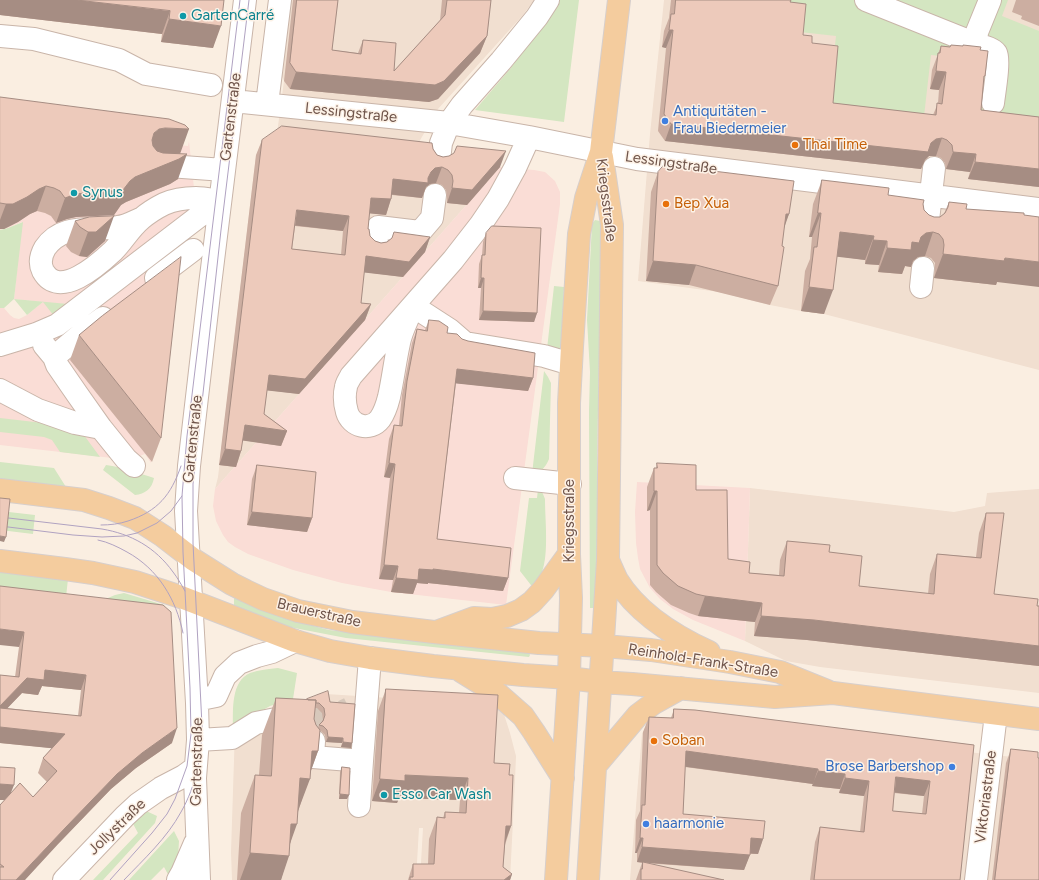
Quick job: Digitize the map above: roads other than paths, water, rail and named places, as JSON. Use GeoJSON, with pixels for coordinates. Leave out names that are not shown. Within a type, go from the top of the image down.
{"type":"FeatureCollection","features":[{"type":"Feature","properties":{"kind":"main road"},"geometry":{"type":"LineString","coordinates":[[601,152],[620,0]]}},
{"type":"Feature","properties":{"kind":"main road","name":"Kriegsstraße"},"geometry":{"type":"LineString","coordinates":[[556,880],[569,678],[571,598],[569,554],[570,403],[579,234],[586,198],[601,152]]}},
{"type":"Feature","properties":{"kind":"main road","name":"Kriegsstraße"},"geometry":{"type":"LineString","coordinates":[[588,880],[600,682],[604,646],[608,560],[612,224],[601,152]]}},
{"type":"Feature","properties":{"kind":"main road","name":"Brauerstraße"},"geometry":{"type":"LineString","coordinates":[[0,490],[84,500],[135,518],[163,536],[189,556],[246,591],[298,611],[352,622],[434,632],[539,643],[570,644]]}},
{"type":"Feature","properties":{"kind":"main road"},"geometry":{"type":"LineString","coordinates":[[434,632],[474,618],[492,619],[506,616],[521,610],[532,602],[569,554]]}},
{"type":"Feature","properties":{"kind":"main road"},"geometry":{"type":"LineString","coordinates":[[608,560],[616,579],[623,589],[647,614],[685,641],[730,662]]}},
{"type":"Feature","properties":{"kind":"main road","name":"Brauerstraße"},"geometry":{"type":"LineString","coordinates":[[0,561],[93,573],[135,582],[168,591],[295,641],[330,651],[419,664],[523,675],[569,678]]}},
{"type":"Feature","properties":{"kind":"main road","name":"Reinhold-Frank-Straße"},"geometry":{"type":"LineString","coordinates":[[570,644],[651,650],[730,662],[780,672],[834,694]]}},
{"type":"Feature","properties":{"kind":"main road"},"geometry":{"type":"LineString","coordinates":[[455,668],[498,694],[523,716],[563,778]]}},
{"type":"Feature","properties":{"kind":"main road","name":"Reinhold-Frank-Straße"},"geometry":{"type":"LineString","coordinates":[[569,678],[775,697],[834,694],[1039,719]]}},
{"type":"Feature","properties":{"kind":"main road"},"geometry":{"type":"LineString","coordinates":[[595,766],[638,715],[654,703],[681,688]]}},
{"type":"Feature","properties":{"kind":"street","name":"Gartenstraße"},"geometry":{"type":"LineString","coordinates":[[199,880],[195,768],[198,740],[197,703],[186,511],[188,480],[220,201],[245,0]]}},
{"type":"Feature","properties":{"kind":"street"},"geometry":{"type":"LineString","coordinates":[[267,104],[280,0]]}},
{"type":"Feature","properties":{"kind":"street"},"geometry":{"type":"LineString","coordinates":[[439,160],[441,143],[449,123],[462,105],[537,17],[548,0]]}},
{"type":"Feature","properties":{"kind":"street"},"geometry":{"type":"LineString","coordinates":[[866,0],[990,49],[996,53],[998,60],[993,103]]}},
{"type":"Feature","properties":{"kind":"street"},"geometry":{"type":"LineString","coordinates":[[976,44],[977,32],[990,0]]}},
{"type":"Feature","properties":{"kind":"street"},"geometry":{"type":"LineString","coordinates":[[0,36],[34,39],[119,60],[146,74],[211,85]]}},
{"type":"Feature","properties":{"kind":"street","name":"Lessingstraße"},"geometry":{"type":"LineString","coordinates":[[233,101],[449,123],[529,137],[637,159],[1039,209]]}},
{"type":"Feature","properties":{"kind":"street"},"geometry":{"type":"LineString","coordinates":[[413,306],[399,340],[393,381],[386,409],[380,420],[372,426],[365,427],[359,425],[352,421],[347,413],[345,404],[346,387],[351,376],[453,260],[485,218],[498,199],[515,168],[529,137]]}},
{"type":"Feature","properties":{"kind":"street"},"geometry":{"type":"LineString","coordinates":[[155,165],[224,170]]}},
{"type":"Feature","properties":{"kind":"street"},"geometry":{"type":"LineString","coordinates":[[927,229],[937,196],[940,169]]}},
{"type":"Feature","properties":{"kind":"street"},"geometry":{"type":"LineString","coordinates":[[376,246],[378,227],[420,232],[432,218],[435,194]]}},
{"type":"Feature","properties":{"kind":"street"},"geometry":{"type":"LineString","coordinates":[[140,219],[152,210],[165,204],[197,198],[220,201]]}},
{"type":"Feature","properties":{"kind":"street"},"geometry":{"type":"LineString","coordinates":[[0,345],[36,334],[57,325],[202,214]]}},
{"type":"Feature","properties":{"kind":"street"},"geometry":{"type":"LineString","coordinates":[[141,289],[193,250]]}},
{"type":"Feature","properties":{"kind":"street"},"geometry":{"type":"LineString","coordinates":[[413,306],[450,330],[465,343],[544,356],[571,364]]}},
{"type":"Feature","properties":{"kind":"street"},"geometry":{"type":"LineString","coordinates":[[54,357],[116,308]]}},
{"type":"Feature","properties":{"kind":"street"},"geometry":{"type":"LineString","coordinates":[[36,334],[54,357],[57,365],[101,428],[126,459],[134,466]]}},
{"type":"Feature","properties":{"kind":"street"},"geometry":{"type":"LineString","coordinates":[[0,390],[38,410],[75,423],[101,428]]}},
{"type":"Feature","properties":{"kind":"street"},"geometry":{"type":"LineString","coordinates":[[515,478],[570,484]]}},
{"type":"Feature","properties":{"kind":"street"},"geometry":{"type":"LineString","coordinates":[[197,703],[201,699],[216,696],[225,676],[239,663],[272,652],[295,641]]}},
{"type":"Feature","properties":{"kind":"street"},"geometry":{"type":"LineString","coordinates":[[359,806],[362,761],[358,705],[370,658]]}},
{"type":"Feature","properties":{"kind":"street","name":"Viktoriastraße"},"geometry":{"type":"LineString","coordinates":[[976,880],[996,714]]}},
{"type":"Feature","properties":{"kind":"street"},"geometry":{"type":"LineString","coordinates":[[198,740],[232,738],[256,723],[281,718],[311,719]]}},
{"type":"Feature","properties":{"kind":"street"},"geometry":{"type":"LineString","coordinates":[[314,741],[313,756],[362,761]]}},
{"type":"Feature","properties":{"kind":"street","name":"Jollystraße"},"geometry":{"type":"LineString","coordinates":[[64,880],[138,804],[161,788],[184,776],[195,768]]}},
{"type":"Feature","properties":{"kind":"street"},"geometry":{"type":"LineString","coordinates":[[178,880],[198,839]]}},
{"type":"Feature","properties":{"kind":"tunnel"},"geometry":{"type":"LineString","coordinates":[[311,719],[343,711],[349,708]]}},
{"type":"Feature","properties":{"kind":"tram line"},"geometry":{"type":"LineString","coordinates":[[110,880],[167,814],[175,799],[187,766],[191,734],[182,496],[187,436],[240,0]]}},
{"type":"Feature","properties":{"kind":"tram line"},"geometry":{"type":"LineString","coordinates":[[124,880],[155,848],[169,831],[181,812],[191,792],[201,748],[202,726],[193,543],[193,484],[221,230],[249,0]]}},
{"type":"Feature","properties":{"kind":"tram line"},"geometry":{"type":"LineString","coordinates":[[101,525],[128,521],[148,512],[155,507],[168,494],[181,466]]}},
{"type":"Feature","properties":{"kind":"tram line"},"geometry":{"type":"LineString","coordinates":[[0,526],[73,535],[102,537],[124,536],[137,533],[157,523],[171,511],[182,496]]}},
{"type":"Feature","properties":{"kind":"tram line"},"geometry":{"type":"LineString","coordinates":[[0,517],[102,529],[123,534],[142,543],[158,555],[166,563],[185,591]]}},
{"type":"Feature","properties":{"kind":"tram line"},"geometry":{"type":"LineString","coordinates":[[98,540],[127,552],[148,567],[164,586],[176,608],[183,633]]}},
{"type":"Feature","properties":{"kind":"place","name":"GartenCarré"},"geometry":{"type":"Point","coordinates":[183,16]}},
{"type":"Feature","properties":{"kind":"place","name":"Antiquitäten - Frau Biedermeier"},"geometry":{"type":"Point","coordinates":[665,121]}},
{"type":"Feature","properties":{"kind":"place","name":"Thai Time"},"geometry":{"type":"Point","coordinates":[795,145]}},
{"type":"Feature","properties":{"kind":"place","name":"Synus"},"geometry":{"type":"Point","coordinates":[74,193]}},
{"type":"Feature","properties":{"kind":"place","name":"Bep Xua"},"geometry":{"type":"Point","coordinates":[666,204]}},
{"type":"Feature","properties":{"kind":"place","name":"Soban"},"geometry":{"type":"Point","coordinates":[654,741]}},
{"type":"Feature","properties":{"kind":"place","name":"Brose Barbershop"},"geometry":{"type":"Point","coordinates":[952,767]}},
{"type":"Feature","properties":{"kind":"place","name":"Esso Car Wash"},"geometry":{"type":"Point","coordinates":[384,795]}},
{"type":"Feature","properties":{"kind":"place","name":"haarmonie"},"geometry":{"type":"Point","coordinates":[646,824]}}]}
